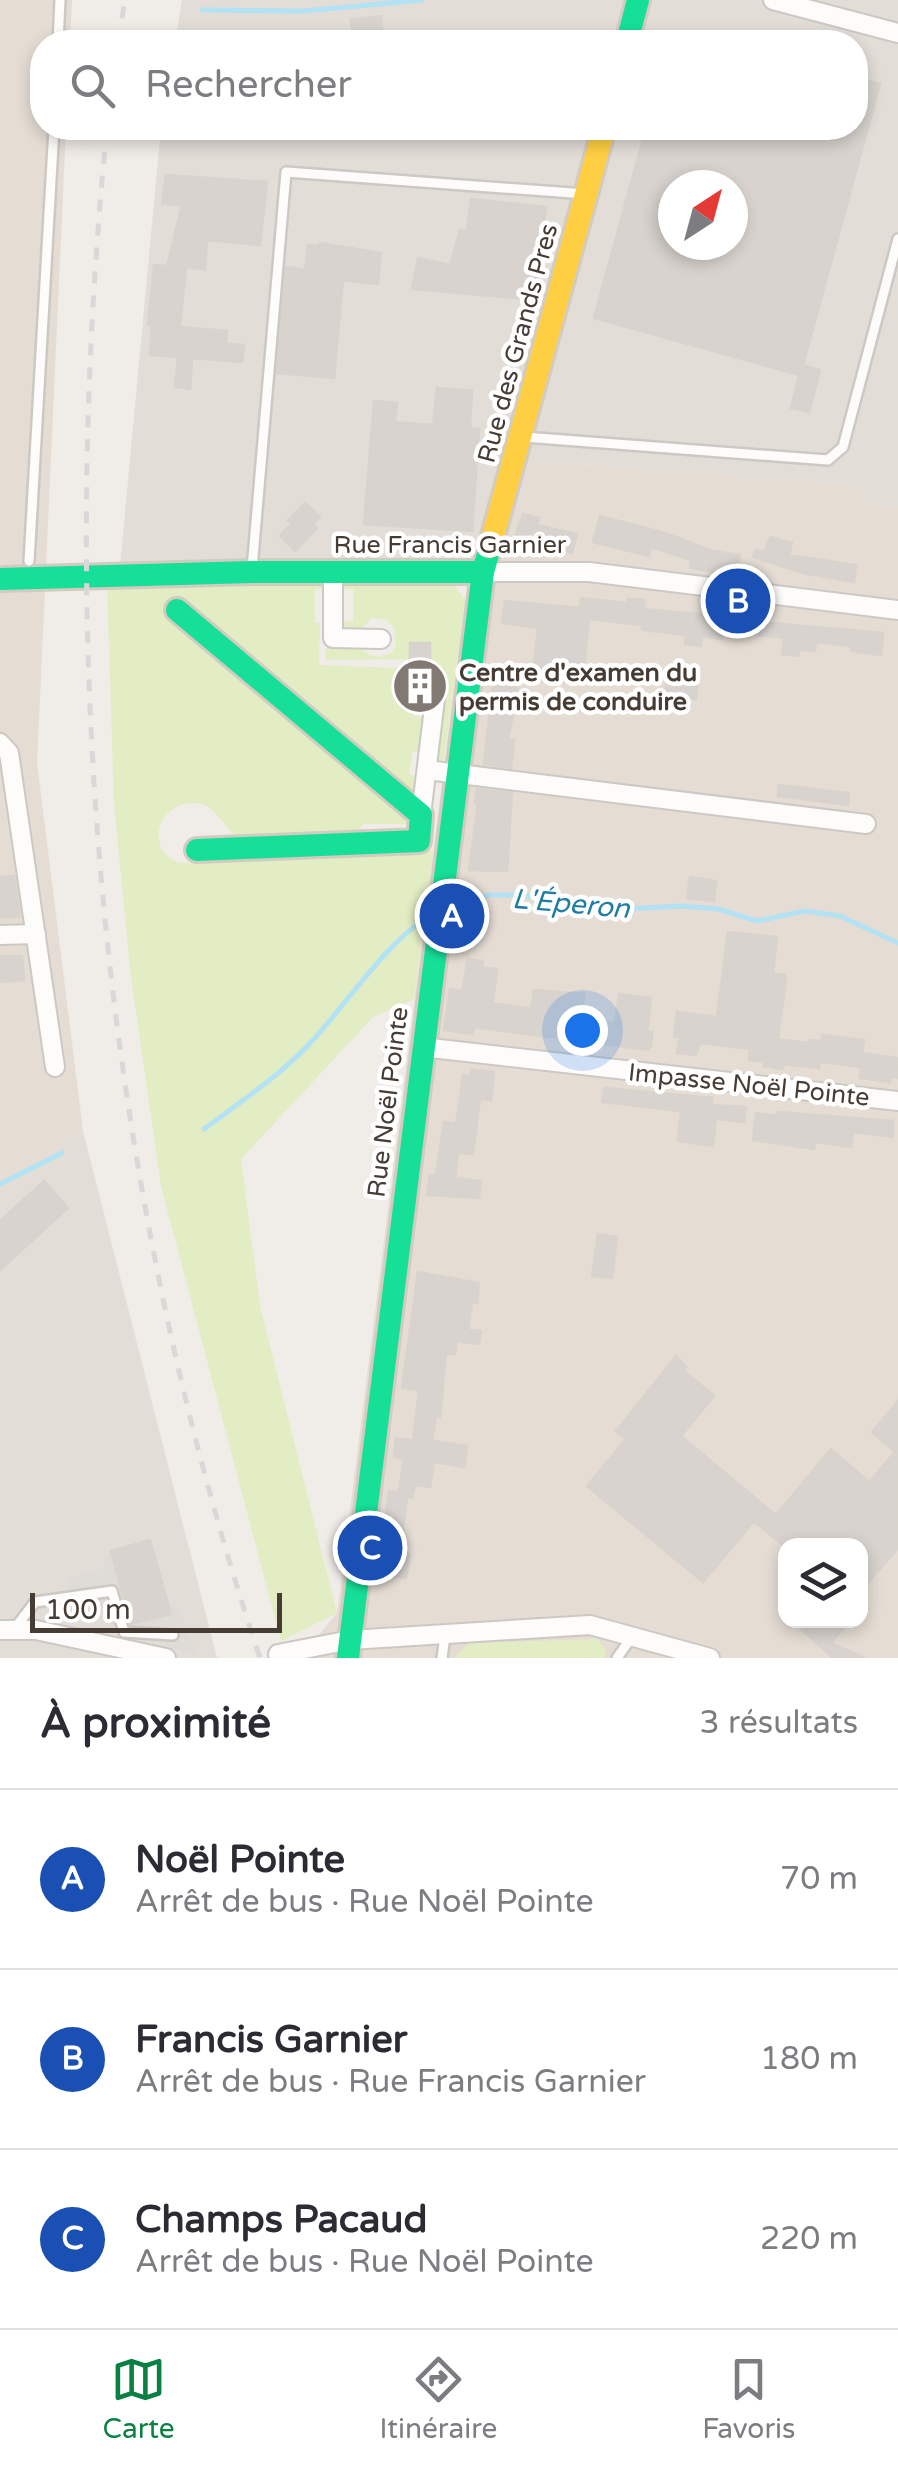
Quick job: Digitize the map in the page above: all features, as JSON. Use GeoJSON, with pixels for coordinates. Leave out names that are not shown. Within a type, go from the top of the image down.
{"type":"FeatureCollection","features":[{"type":"Feature","properties":{"kind":"street"},"geometry":{"type":"LineString","coordinates":[[630,30],[638,0]]}},
{"type":"Feature","properties":{"kind":"street"},"geometry":{"type":"LineString","coordinates":[[773,0],[898,33]]}},
{"type":"Feature","properties":{"kind":"street","name":"Rue des Grands Pres"},"geometry":{"type":"LineString","coordinates":[[483,572],[601,140]]}},
{"type":"Feature","properties":{"kind":"street","name":"Rue Francis Garnier"},"geometry":{"type":"LineString","coordinates":[[0,579],[252,572],[589,572],[898,610]]}},
{"type":"Feature","properties":{"kind":"street"},"geometry":{"type":"LineString","coordinates":[[332,572],[333,638],[381,639]]}},
{"type":"Feature","properties":{"kind":"street","name":"Rue Noël Pointe"},"geometry":{"type":"LineString","coordinates":[[350,1649],[483,572]]}},
{"type":"Feature","properties":{"kind":"street"},"geometry":{"type":"LineString","coordinates":[[177,610],[421,815]]}},
{"type":"Feature","properties":{"kind":"street"},"geometry":{"type":"LineString","coordinates":[[197,850],[419,841],[437,682]]}},
{"type":"Feature","properties":{"kind":"street"},"geometry":{"type":"LineString","coordinates":[[0,744],[9,754],[55,1067]]}},
{"type":"Feature","properties":{"kind":"street"},"geometry":{"type":"LineString","coordinates":[[426,770],[866,824]]}},
{"type":"Feature","properties":{"kind":"street"},"geometry":{"type":"LineString","coordinates":[[0,935],[36,934]]}},
{"type":"Feature","properties":{"kind":"street","name":"Impasse Noël Pointe"},"geometry":{"type":"LineString","coordinates":[[422,1047],[898,1101]]}},
{"type":"Feature","properties":{"kind":"street"},"geometry":{"type":"LineString","coordinates":[[278,1654],[590,1625],[700,1656]]}},
{"type":"Feature","properties":{"kind":"street"},"geometry":{"type":"LineString","coordinates":[[6,1630],[36,1630],[166,1658]]}},
{"type":"Feature","properties":{"kind":"lane"},"geometry":{"type":"LineString","coordinates":[[59,30],[60,0]]}},
{"type":"Feature","properties":{"kind":"lane"},"geometry":{"type":"LineString","coordinates":[[29,562],[53,140]]}},
{"type":"Feature","properties":{"kind":"lane"},"geometry":{"type":"LineString","coordinates":[[252,572],[286,172],[586,194]]}},
{"type":"Feature","properties":{"kind":"lane"},"geometry":{"type":"LineString","coordinates":[[521,437],[828,460],[842,447],[898,238]]}},
{"type":"Feature","properties":{"kind":"lane"},"geometry":{"type":"LineString","coordinates":[[6,1630],[35,1602],[112,1591],[124,1632],[174,1636]]}},
{"type":"Feature","properties":{"kind":"lane"},"geometry":{"type":"LineString","coordinates":[[442,1658],[445,1636]]}},
{"type":"Feature","properties":{"kind":"lane"},"geometry":{"type":"LineString","coordinates":[[616,1658],[633,1636]]}},
{"type":"Feature","properties":{"kind":"shaded area"},"geometry":{"type":"Polygon","coordinates":[[[0,0],[72,0],[71,30],[30,30],[30,140],[65,140],[37,763],[83,1131],[0,1187],[0,0]]]}},
{"type":"Feature","properties":{"kind":"shaded area"},"geometry":{"type":"Polygon","coordinates":[[[182,0],[898,0],[898,509],[865,505],[866,487],[532,460],[505,556],[120,566],[160,140],[868,140],[868,30],[177,30],[182,0]]]}},
{"type":"Feature","properties":{"kind":"shaded area"},"geometry":{"type":"Polygon","coordinates":[[[531,460],[867,487],[866,505],[898,509],[898,1658],[300,1658],[337,1613],[465,600],[505,556],[531,460]]]}},
{"type":"Feature","properties":{"kind":"shaded area"},"geometry":{"type":"Polygon","coordinates":[[[83,1131],[217,1658],[0,1658],[0,1187],[83,1131]]]}},
{"type":"Feature","properties":{"kind":"shaded area"},"geometry":{"type":"Polygon","coordinates":[[[111,1551],[131,1626],[170,1614],[169,1608],[178,1607],[198,1658],[167,1645],[115,1632],[109,1609],[70,1620],[67,1578],[103,1569],[111,1551]]]}},
{"type":"Feature","properties":{"kind":"green space"},"geometry":{"type":"Polygon","coordinates":[[[450,580],[465,600],[444,760],[438,761],[447,674],[430,671],[430,643],[410,643],[410,659],[325,660],[327,643],[355,643],[376,656],[391,653],[396,645],[394,627],[386,620],[372,618],[358,631],[339,632],[339,622],[353,621],[354,590],[342,589],[342,582],[450,580]]]}},
{"type":"Feature","properties":{"kind":"green space"},"geometry":{"type":"Polygon","coordinates":[[[323,582],[324,589],[315,589],[315,623],[320,623],[319,665],[398,668],[402,708],[414,708],[414,716],[430,716],[425,752],[413,751],[409,774],[422,779],[421,801],[174,598],[164,610],[408,815],[411,824],[363,824],[356,834],[248,840],[232,832],[209,808],[193,803],[180,805],[163,820],[159,840],[170,858],[181,863],[433,850],[414,999],[373,1017],[241,1159],[260,1306],[337,1613],[281,1641],[161,1186],[131,977],[114,803],[107,584],[323,582]]]}},
{"type":"Feature","properties":{"kind":"green space"},"geometry":{"type":"Polygon","coordinates":[[[597,1639],[606,1650],[605,1658],[454,1658],[469,1643],[597,1639]]]}},
{"type":"Feature","properties":{"kind":"building"},"geometry":{"type":"Polygon","coordinates":[[[381,16],[382,30],[352,30],[351,19],[381,16]]]}},
{"type":"Feature","properties":{"kind":"building"},"geometry":{"type":"Polygon","coordinates":[[[868,81],[880,84],[868,128],[868,81]]]}},
{"type":"Feature","properties":{"kind":"building"},"geometry":{"type":"Polygon","coordinates":[[[643,140],[865,140],[803,365],[820,370],[809,412],[791,408],[799,375],[594,318],[643,140]]]}},
{"type":"Feature","properties":{"kind":"building"},"geometry":{"type":"Polygon","coordinates":[[[166,175],[267,182],[260,245],[207,240],[205,269],[186,267],[180,327],[227,331],[226,344],[244,345],[242,362],[192,358],[190,389],[175,387],[178,357],[150,355],[152,325],[148,324],[154,265],[167,266],[182,205],[162,204],[166,175]]]}},
{"type":"Feature","properties":{"kind":"building"},"geometry":{"type":"Polygon","coordinates":[[[471,199],[546,207],[538,300],[412,289],[418,258],[450,265],[460,230],[467,231],[471,199]]]}},
{"type":"Feature","properties":{"kind":"building"},"geometry":{"type":"Polygon","coordinates":[[[320,243],[381,253],[378,284],[343,280],[334,378],[277,373],[286,267],[305,270],[308,245],[320,243]]]}},
{"type":"Feature","properties":{"kind":"building"},"geometry":{"type":"Polygon","coordinates":[[[437,388],[472,391],[470,428],[479,429],[472,531],[364,524],[374,401],[397,403],[395,422],[433,425],[437,388]]]}},
{"type":"Feature","properties":{"kind":"building"},"geometry":{"type":"Polygon","coordinates":[[[305,503],[320,517],[313,524],[317,528],[295,551],[280,536],[292,523],[288,520],[305,503]]]}},
{"type":"Feature","properties":{"kind":"building"},"geometry":{"type":"Polygon","coordinates":[[[523,514],[539,518],[537,525],[577,534],[572,553],[514,540],[523,514]]]}},
{"type":"Feature","properties":{"kind":"building"},"geometry":{"type":"Polygon","coordinates":[[[600,516],[713,551],[740,555],[737,575],[690,568],[691,560],[651,547],[649,556],[593,542],[600,516]]]}},
{"type":"Feature","properties":{"kind":"building"},"geometry":{"type":"Polygon","coordinates":[[[770,537],[792,543],[789,555],[856,565],[854,582],[803,573],[753,557],[755,550],[765,551],[770,537]]]}},
{"type":"Feature","properties":{"kind":"building"},"geometry":{"type":"Polygon","coordinates":[[[581,598],[627,603],[628,599],[645,600],[644,609],[740,618],[741,612],[761,615],[760,622],[883,633],[881,655],[816,642],[815,651],[799,650],[798,656],[782,654],[784,638],[723,631],[722,639],[702,636],[701,646],[685,644],[686,635],[589,619],[582,685],[524,679],[526,666],[534,667],[538,628],[502,623],[505,601],[580,608],[581,598]]]}},
{"type":"Feature","properties":{"kind":"building","name":"Centre d'examen du permis de conduire"},"geometry":{"type":"Polygon","coordinates":[[[410,643],[430,643],[430,673],[422,701],[410,701],[410,643]]]}},
{"type":"Feature","properties":{"kind":"building"},"geometry":{"type":"Polygon","coordinates":[[[667,678],[698,681],[696,699],[665,695],[667,678]]]}},
{"type":"Feature","properties":{"kind":"building"},"geometry":{"type":"Polygon","coordinates":[[[493,685],[518,688],[508,740],[514,740],[511,768],[484,764],[493,685]]]}},
{"type":"Feature","properties":{"kind":"building"},"geometry":{"type":"Polygon","coordinates":[[[779,785],[849,793],[848,805],[778,796],[779,785]]]}},
{"type":"Feature","properties":{"kind":"building"},"geometry":{"type":"Polygon","coordinates":[[[477,789],[512,793],[507,871],[469,870],[477,789]]]}},
{"type":"Feature","properties":{"kind":"building"},"geometry":{"type":"Polygon","coordinates":[[[14,876],[20,917],[0,917],[0,877],[14,876]]]}},
{"type":"Feature","properties":{"kind":"building"},"geometry":{"type":"Polygon","coordinates":[[[690,877],[716,881],[714,901],[687,898],[690,877]]]}},
{"type":"Feature","properties":{"kind":"building"},"geometry":{"type":"Polygon","coordinates":[[[728,932],[777,937],[773,974],[785,975],[786,980],[778,1039],[809,1043],[822,1041],[822,1035],[864,1040],[862,1053],[898,1058],[898,1078],[891,1076],[890,1082],[860,1078],[861,1067],[820,1062],[819,1068],[764,1066],[764,1062],[749,1060],[750,1049],[700,1043],[696,1055],[677,1053],[677,1012],[717,1017],[728,932]]]}},
{"type":"Feature","properties":{"kind":"building"},"geometry":{"type":"Polygon","coordinates":[[[0,956],[22,956],[24,980],[0,982],[0,956]]]}},
{"type":"Feature","properties":{"kind":"building"},"geometry":{"type":"Polygon","coordinates":[[[468,959],[497,969],[493,1003],[531,1009],[534,990],[584,994],[582,1019],[615,1023],[619,994],[651,998],[647,1032],[652,1032],[651,1046],[648,1050],[474,1027],[473,1034],[444,1030],[450,989],[462,991],[468,959]]]}},
{"type":"Feature","properties":{"kind":"building"},"geometry":{"type":"Polygon","coordinates":[[[471,1070],[494,1072],[491,1100],[480,1099],[473,1154],[458,1153],[455,1178],[481,1181],[479,1198],[427,1195],[430,1175],[436,1175],[444,1122],[456,1124],[463,1075],[470,1076],[471,1070]]]}},
{"type":"Feature","properties":{"kind":"building"},"geometry":{"type":"Polygon","coordinates":[[[604,1088],[712,1098],[712,1105],[746,1107],[744,1122],[716,1119],[713,1146],[678,1141],[681,1111],[602,1102],[604,1088]]]}},
{"type":"Feature","properties":{"kind":"building"},"geometry":{"type":"Polygon","coordinates":[[[777,1112],[893,1121],[893,1137],[853,1132],[851,1147],[815,1142],[814,1149],[753,1140],[756,1113],[777,1116],[777,1112]]]}},
{"type":"Feature","properties":{"kind":"building"},"geometry":{"type":"Polygon","coordinates":[[[44,1181],[68,1208],[0,1270],[0,1221],[44,1181]]]}},
{"type":"Feature","properties":{"kind":"building"},"geometry":{"type":"Polygon","coordinates":[[[598,1234],[617,1237],[612,1278],[592,1276],[598,1234]]]}},
{"type":"Feature","properties":{"kind":"building"},"geometry":{"type":"Polygon","coordinates":[[[418,1272],[479,1283],[468,1330],[481,1331],[479,1344],[457,1341],[455,1354],[446,1354],[440,1417],[436,1416],[432,1441],[467,1446],[464,1467],[434,1462],[430,1487],[415,1485],[412,1498],[407,1497],[402,1536],[385,1533],[410,1556],[406,1578],[378,1575],[389,1491],[399,1492],[404,1459],[394,1457],[396,1438],[413,1441],[419,1390],[402,1388],[418,1272]]]}},
{"type":"Feature","properties":{"kind":"building"},"geometry":{"type":"Polygon","coordinates":[[[676,1356],[687,1367],[684,1371],[714,1396],[681,1436],[776,1515],[831,1449],[869,1482],[895,1452],[872,1432],[898,1401],[898,1548],[868,1583],[868,1538],[778,1541],[754,1521],[703,1582],[587,1486],[626,1439],[616,1431],[676,1356]]]}},
{"type":"Feature","properties":{"kind":"building"},"geometry":{"type":"Polygon","coordinates":[[[150,1540],[171,1614],[131,1624],[111,1551],[150,1540]]]}},
{"type":"Feature","properties":{"kind":"building"},"geometry":{"type":"Polygon","coordinates":[[[843,1628],[831,1643],[865,1658],[833,1658],[801,1629],[843,1628]]]}},
{"type":"Feature","properties":{"kind":"waterway"},"geometry":{"type":"LineString","coordinates":[[202,10],[304,11],[422,0]]}},
{"type":"Feature","properties":{"kind":"waterway","name":"L'Éperon"},"geometry":{"type":"LineString","coordinates":[[448,906],[489,895],[518,895],[625,909],[718,909],[757,921],[805,911],[840,916],[898,943]]}},
{"type":"Feature","properties":{"kind":"waterway","name":"L'Éperon"},"geometry":{"type":"LineString","coordinates":[[204,1129],[301,1053],[382,958],[429,916]]}},
{"type":"Feature","properties":{"kind":"waterway","name":"L'Éperon"},"geometry":{"type":"LineString","coordinates":[[0,1184],[62,1153]]}},
{"type":"Feature","properties":{"kind":"railway"},"geometry":{"type":"LineString","coordinates":[[120,30],[125,0]]}},
{"type":"Feature","properties":{"kind":"railway"},"geometry":{"type":"LineString","coordinates":[[106,140],[92,320],[86,513],[90,707],[103,901],[127,1094],[160,1285],[205,1473],[260,1658]]}},
{"type":"Feature","properties":{"kind":"traffic: fast"},"geometry":{"type":"LineString","coordinates":[[630,30],[638,0]]}},
{"type":"Feature","properties":{"kind":"traffic: fast"},"geometry":{"type":"LineString","coordinates":[[348,1658],[483,572],[490,547]]}},
{"type":"Feature","properties":{"kind":"traffic: fast"},"geometry":{"type":"LineString","coordinates":[[0,579],[252,572],[483,572]]}},
{"type":"Feature","properties":{"kind":"traffic: fast"},"geometry":{"type":"LineString","coordinates":[[177,610],[421,815],[419,841],[197,850]]}},
{"type":"Feature","properties":{"kind":"traffic: slow"},"geometry":{"type":"LineString","coordinates":[[490,547],[601,140]]}},
{"type":"Feature","properties":{"kind":"place","name":"Francis Garnier"},"geometry":{"type":"Point","coordinates":[738,601]}},
{"type":"Feature","properties":{"kind":"place","name":"Centre d'examen du permis de conduire"},"geometry":{"type":"Point","coordinates":[420,686]}},
{"type":"Feature","properties":{"kind":"place","name":"Noël Pointe"},"geometry":{"type":"Point","coordinates":[452,916]}},
{"type":"Feature","properties":{"kind":"place","name":"Champs Pacaud"},"geometry":{"type":"Point","coordinates":[370,1548]}}]}
